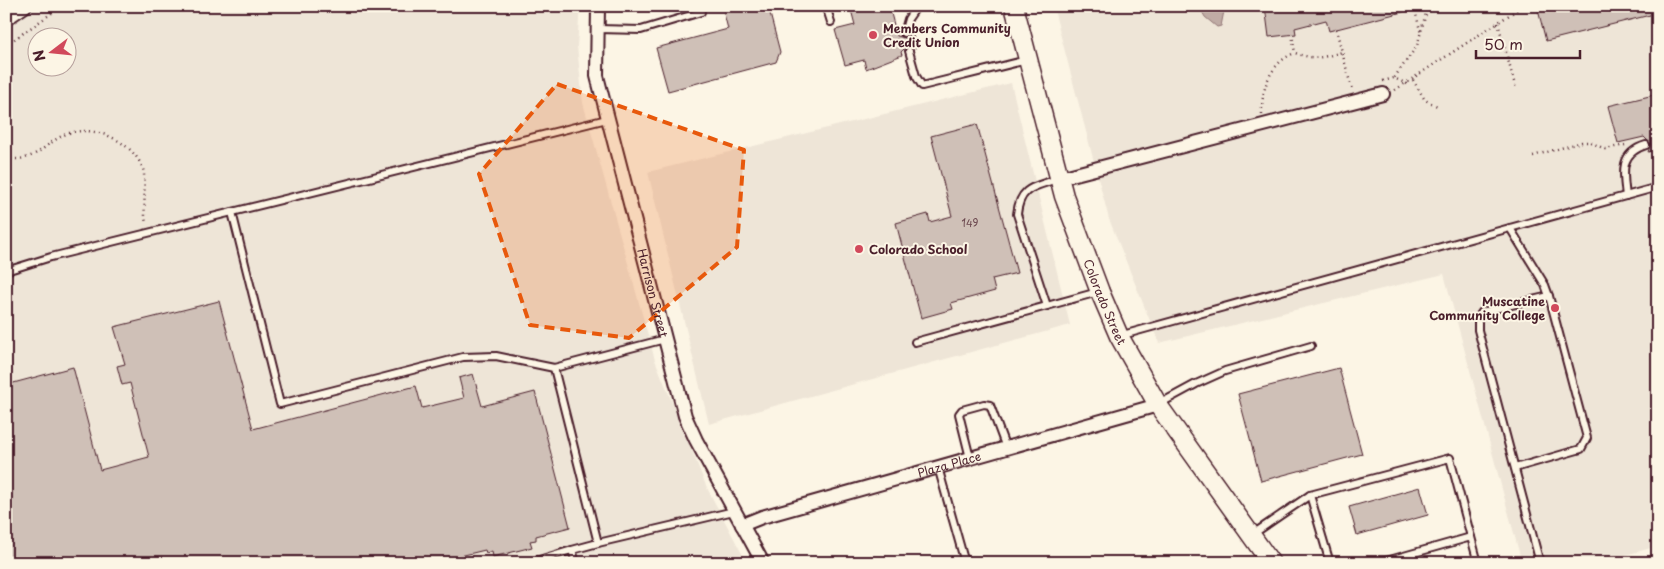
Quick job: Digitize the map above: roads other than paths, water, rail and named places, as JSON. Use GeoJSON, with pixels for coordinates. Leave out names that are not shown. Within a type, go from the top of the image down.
{"type":"FeatureCollection","features":[{"type":"Feature","properties":{"kind":"street"},"geometry":{"type":"LineString","coordinates":[[6,19],[25,6]]}},
{"type":"Feature","properties":{"kind":"street","name":"Harrison Street"},"geometry":{"type":"LineString","coordinates":[[598,6],[596,76],[685,416],[696,440],[763,563]]}},
{"type":"Feature","properties":{"kind":"street","name":"Colorado Street"},"geometry":{"type":"LineString","coordinates":[[1014,6],[1060,178],[1100,292],[1120,336],[1158,405],[1253,534],[1271,563]]}},
{"type":"Feature","properties":{"kind":"street"},"geometry":{"type":"LineString","coordinates":[[1060,178],[1383,94]]}},
{"type":"Feature","properties":{"kind":"street","name":"Plaza Place"},"geometry":{"type":"LineString","coordinates":[[742,525],[762,517],[1158,405]]}},
{"type":"Feature","properties":{"kind":"lane"},"geometry":{"type":"LineString","coordinates":[[598,29],[641,30],[701,12],[699,6]]}},
{"type":"Feature","properties":{"kind":"lane"},"geometry":{"type":"LineString","coordinates":[[826,6],[831,22]]}},
{"type":"Feature","properties":{"kind":"lane"},"geometry":{"type":"LineString","coordinates":[[904,33],[908,18],[917,6]]}},
{"type":"Feature","properties":{"kind":"lane"},"geometry":{"type":"LineString","coordinates":[[909,51],[916,76],[922,86],[1028,60]]}},
{"type":"Feature","properties":{"kind":"lane"},"geometry":{"type":"LineString","coordinates":[[6,271],[147,233],[608,119]]}},
{"type":"Feature","properties":{"kind":"lane"},"geometry":{"type":"LineString","coordinates":[[1626,196],[1623,174],[1624,162],[1636,149],[1646,145]]}},
{"type":"Feature","properties":{"kind":"lane"},"geometry":{"type":"LineString","coordinates":[[1046,306],[1018,214],[1018,202],[1022,194],[1030,188],[1060,178]]}},
{"type":"Feature","properties":{"kind":"lane"},"geometry":{"type":"LineString","coordinates":[[1120,336],[1658,187]]}},
{"type":"Feature","properties":{"kind":"lane"},"geometry":{"type":"LineString","coordinates":[[232,212],[280,404],[463,357],[496,356],[554,368],[665,339]]}},
{"type":"Feature","properties":{"kind":"lane"},"geometry":{"type":"LineString","coordinates":[[1510,228],[1545,285],[1587,438],[1581,449],[1515,468]]}},
{"type":"Feature","properties":{"kind":"lane"},"geometry":{"type":"LineString","coordinates":[[916,342],[1100,292]]}},
{"type":"Feature","properties":{"kind":"lane"},"geometry":{"type":"LineString","coordinates":[[1540,563],[1478,330],[1478,318],[1482,312],[1549,296]]}},
{"type":"Feature","properties":{"kind":"lane"},"geometry":{"type":"LineString","coordinates":[[1158,405],[1207,378],[1311,346]]}},
{"type":"Feature","properties":{"kind":"lane"},"geometry":{"type":"LineString","coordinates":[[554,368],[598,543]]}},
{"type":"Feature","properties":{"kind":"lane"},"geometry":{"type":"LineString","coordinates":[[970,458],[959,414],[962,410],[984,404],[990,405],[1006,448]]}},
{"type":"Feature","properties":{"kind":"lane"},"geometry":{"type":"LineString","coordinates":[[1253,534],[1310,495],[1450,458],[1478,563]]}},
{"type":"Feature","properties":{"kind":"lane"},"geometry":{"type":"LineString","coordinates":[[938,468],[965,563]]}},
{"type":"Feature","properties":{"kind":"lane"},"geometry":{"type":"LineString","coordinates":[[1310,495],[1330,563]]}},
{"type":"Feature","properties":{"kind":"lane"},"geometry":{"type":"LineString","coordinates":[[529,563],[598,543],[734,511]]}},
{"type":"Feature","properties":{"kind":"lane"},"geometry":{"type":"LineString","coordinates":[[1379,563],[1471,537]]}},
{"type":"Feature","properties":{"kind":"lane"},"geometry":{"type":"LineString","coordinates":[[572,550],[576,563]]}},
{"type":"Feature","properties":{"kind":"place","name":"Members Community Credit Union"},"geometry":{"type":"Point","coordinates":[873,35]}},
{"type":"Feature","properties":{"kind":"place","name":"Colorado School"},"geometry":{"type":"Point","coordinates":[859,249]}},
{"type":"Feature","properties":{"kind":"place","name":"Muscatine Community College"},"geometry":{"type":"Point","coordinates":[1555,308]}}]}
